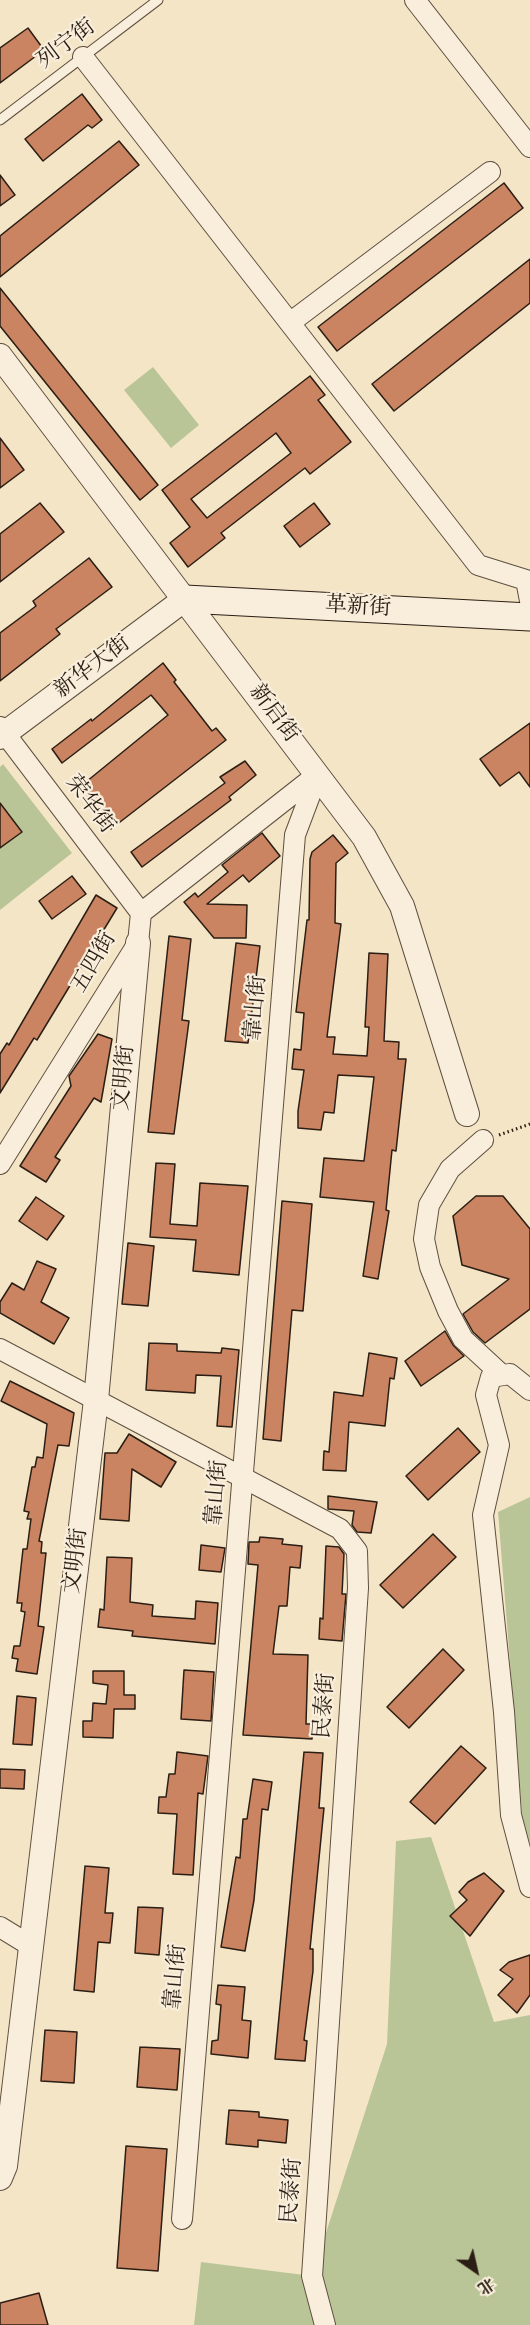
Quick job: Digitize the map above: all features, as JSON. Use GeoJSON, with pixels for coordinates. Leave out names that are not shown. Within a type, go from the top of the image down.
{"type":"FeatureCollection","features":[{"type":"Feature","properties":{"kind":"main road","name":"革新街"},"geometry":{"type":"LineString","coordinates":[[186,599],[530,616]]}},
{"type":"Feature","properties":{"kind":"street"},"geometry":{"type":"LineString","coordinates":[[415,0],[530,147]]}},
{"type":"Feature","properties":{"kind":"street"},"geometry":{"type":"LineString","coordinates":[[83,57],[478,565],[526,580],[530,601]]}},
{"type":"Feature","properties":{"kind":"street"},"geometry":{"type":"LineString","coordinates":[[291,322],[490,172]]}},
{"type":"Feature","properties":{"kind":"street","name":"新启街"},"geometry":{"type":"LineString","coordinates":[[0,356],[364,837],[402,906],[467,1114]]}},
{"type":"Feature","properties":{"kind":"street","name":"新华大街"},"geometry":{"type":"LineString","coordinates":[[2,733],[186,599]]}},
{"type":"Feature","properties":{"kind":"street","name":"荣华街"},"geometry":{"type":"LineString","coordinates":[[2,733],[141,913]]}},
{"type":"Feature","properties":{"kind":"street","name":"五四街"},"geometry":{"type":"LineString","coordinates":[[0,1162],[138,943],[141,913],[318,774]]}},
{"type":"Feature","properties":{"kind":"street","name":"靠山街"},"geometry":{"type":"LineString","coordinates":[[182,2219],[295,835],[318,774]]}},
{"type":"Feature","properties":{"kind":"street","name":"文明街"},"geometry":{"type":"LineString","coordinates":[[0,2178],[5,2166],[96,1400],[138,943]]}},
{"type":"Feature","properties":{"kind":"street"},"geometry":{"type":"LineString","coordinates":[[483,1140],[450,1169],[429,1205],[424,1239],[430,1267],[448,1311],[464,1339],[502,1375]]}},
{"type":"Feature","properties":{"kind":"street","name":"民泰街"},"geometry":{"type":"LineString","coordinates":[[0,1349],[340,1529],[357,1551],[358,1588],[312,2276],[325,2325]]}},
{"type":"Feature","properties":{"kind":"street"},"geometry":{"type":"LineString","coordinates":[[530,1390],[510,1374],[491,1377],[486,1395],[500,1445],[483,1515],[504,1712],[511,1815],[530,1887]]}},
{"type":"Feature","properties":{"kind":"street"},"geometry":{"type":"LineString","coordinates":[[0,1928],[31,1946]]}},
{"type":"Feature","properties":{"kind":"lane","name":"列宁街"},"geometry":{"type":"LineString","coordinates":[[0,120],[158,0]]}},
{"type":"Feature","properties":{"kind":"path"},"geometry":{"type":"LineString","coordinates":[[483,1140],[530,1124]]}},
{"type":"Feature","properties":{"kind":"green space"},"geometry":{"type":"Polygon","coordinates":[[[153,367],[199,425],[171,448],[124,390],[153,367]]]}},
{"type":"Feature","properties":{"kind":"green space"},"geometry":{"type":"Polygon","coordinates":[[[3,764],[72,853],[0,910],[0,767],[3,764]]]}},
{"type":"Feature","properties":{"kind":"green space"},"geometry":{"type":"Polygon","coordinates":[[[530,1497],[530,1843],[523,1825],[498,1512],[530,1497]]]}},
{"type":"Feature","properties":{"kind":"green space"},"geometry":{"type":"Polygon","coordinates":[[[431,1837],[494,2022],[530,2015],[530,2325],[194,2325],[201,2262],[312,2276],[387,2044],[396,1841],[431,1837]]]}},
{"type":"Feature","properties":{"kind":"building"},"geometry":{"type":"Polygon","coordinates":[[[28,28],[44,50],[0,83],[0,48],[28,28]]]}},
{"type":"Feature","properties":{"kind":"building"},"geometry":{"type":"Polygon","coordinates":[[[82,94],[102,120],[92,128],[88,125],[43,161],[25,139],[82,94]]]}},
{"type":"Feature","properties":{"kind":"building"},"geometry":{"type":"Polygon","coordinates":[[[119,141],[139,165],[0,277],[0,236],[119,141]]]}},
{"type":"Feature","properties":{"kind":"building"},"geometry":{"type":"Polygon","coordinates":[[[0,175],[15,195],[0,206],[0,175]]]}},
{"type":"Feature","properties":{"kind":"building"},"geometry":{"type":"Polygon","coordinates":[[[504,183],[523,208],[337,351],[318,327],[504,183]]]}},
{"type":"Feature","properties":{"kind":"building"},"geometry":{"type":"Polygon","coordinates":[[[530,259],[530,303],[394,411],[372,384],[530,259]]]}},
{"type":"Feature","properties":{"kind":"building"},"geometry":{"type":"Polygon","coordinates":[[[0,288],[158,485],[140,500],[0,326],[0,288]]]}},
{"type":"Feature","properties":{"kind":"building"},"geometry":{"type":"Polygon","coordinates":[[[310,376],[325,395],[318,400],[351,442],[310,474],[305,468],[221,533],[225,538],[188,567],[170,543],[190,527],[162,490],[310,376]],[[276,433],[191,499],[207,518],[291,453],[276,433]]]}},
{"type":"Feature","properties":{"kind":"building"},"geometry":{"type":"Polygon","coordinates":[[[0,438],[24,470],[0,488],[0,438]]]}},
{"type":"Feature","properties":{"kind":"building"},"geometry":{"type":"Polygon","coordinates":[[[40,503],[64,532],[0,582],[0,534],[40,503]]]}},
{"type":"Feature","properties":{"kind":"building"},"geometry":{"type":"Polygon","coordinates":[[[314,503],[330,524],[300,547],[284,526],[314,503]]]}},
{"type":"Feature","properties":{"kind":"building"},"geometry":{"type":"Polygon","coordinates":[[[89,558],[112,587],[56,629],[60,634],[0,681],[0,633],[36,606],[33,601],[89,558]]]}},
{"type":"Feature","properties":{"kind":"building"},"geometry":{"type":"Polygon","coordinates":[[[163,663],[176,680],[174,682],[212,731],[216,728],[226,740],[111,829],[81,786],[168,715],[151,695],[62,763],[52,749],[91,719],[92,721],[163,663]]]}},
{"type":"Feature","properties":{"kind":"building"},"geometry":{"type":"Polygon","coordinates":[[[530,723],[530,787],[519,772],[500,786],[480,759],[530,723]]]}},
{"type":"Feature","properties":{"kind":"building"},"geometry":{"type":"Polygon","coordinates":[[[245,761],[256,775],[229,797],[231,800],[142,867],[131,852],[225,783],[220,777],[245,761]]]}},
{"type":"Feature","properties":{"kind":"building"},"geometry":{"type":"Polygon","coordinates":[[[0,803],[22,832],[0,848],[0,803]]]}},
{"type":"Feature","properties":{"kind":"building"},"geometry":{"type":"Polygon","coordinates":[[[262,833],[280,856],[249,882],[243,875],[207,904],[247,905],[246,938],[214,938],[184,902],[195,893],[198,897],[228,872],[222,865],[262,833]]]}},
{"type":"Feature","properties":{"kind":"building"},"geometry":{"type":"Polygon","coordinates":[[[333,835],[348,853],[336,863],[335,923],[341,924],[327,1037],[335,1037],[333,1054],[367,1056],[369,1027],[365,1027],[369,953],[388,954],[384,1041],[399,1042],[398,1059],[406,1059],[396,1151],[392,1150],[386,1210],[389,1211],[378,1279],[363,1276],[374,1202],[320,1197],[324,1158],[364,1161],[374,1077],[338,1075],[334,1113],[324,1112],[321,1130],[298,1128],[304,1070],[292,1069],[294,1049],[301,1050],[304,1013],[296,1012],[307,920],[309,920],[310,859],[312,852],[333,835]]]}},
{"type":"Feature","properties":{"kind":"building"},"geometry":{"type":"Polygon","coordinates":[[[72,876],[86,894],[52,919],[39,901],[72,876]]]}},
{"type":"Feature","properties":{"kind":"building"},"geometry":{"type":"Polygon","coordinates":[[[96,895],[117,908],[37,1040],[34,1038],[0,1093],[0,1054],[7,1043],[9,1045],[96,895]]]}},
{"type":"Feature","properties":{"kind":"building"},"geometry":{"type":"Polygon","coordinates":[[[169,936],[191,939],[182,1020],[189,1021],[174,1134],[148,1132],[169,936]]]}},
{"type":"Feature","properties":{"kind":"building"},"geometry":{"type":"Polygon","coordinates":[[[236,943],[260,946],[248,1043],[225,1041],[236,943]]]}},
{"type":"Feature","properties":{"kind":"building"},"geometry":{"type":"Polygon","coordinates":[[[98,1034],[112,1039],[101,1102],[94,1098],[55,1157],[60,1160],[46,1182],[20,1166],[71,1086],[69,1076],[98,1034]]]}},
{"type":"Feature","properties":{"kind":"building"},"geometry":{"type":"Polygon","coordinates":[[[156,1163],[175,1164],[170,1224],[197,1226],[200,1183],[248,1186],[239,1275],[193,1271],[196,1240],[150,1237],[156,1163]]]}},
{"type":"Feature","properties":{"kind":"building"},"geometry":{"type":"Polygon","coordinates":[[[476,1196],[503,1196],[530,1229],[530,1309],[485,1343],[473,1332],[463,1314],[509,1279],[462,1265],[453,1216],[476,1196]]]}},
{"type":"Feature","properties":{"kind":"building"},"geometry":{"type":"Polygon","coordinates":[[[36,1197],[64,1216],[47,1240],[19,1221],[36,1197]]]}},
{"type":"Feature","properties":{"kind":"building"},"geometry":{"type":"Polygon","coordinates":[[[282,1201],[312,1204],[303,1311],[292,1310],[281,1441],[263,1439],[282,1201]]]}},
{"type":"Feature","properties":{"kind":"building"},"geometry":{"type":"Polygon","coordinates":[[[128,1243],[154,1246],[148,1306],[122,1304],[128,1243]]]}},
{"type":"Feature","properties":{"kind":"building"},"geometry":{"type":"Polygon","coordinates":[[[37,1261],[56,1269],[41,1302],[69,1318],[54,1344],[0,1313],[0,1302],[12,1283],[24,1290],[37,1261]]]}},
{"type":"Feature","properties":{"kind":"building"},"geometry":{"type":"Polygon","coordinates":[[[445,1331],[453,1345],[464,1356],[421,1386],[405,1361],[445,1331]]]}},
{"type":"Feature","properties":{"kind":"building"},"geometry":{"type":"Polygon","coordinates":[[[149,1343],[177,1344],[177,1351],[221,1353],[222,1348],[239,1350],[232,1427],[217,1426],[221,1376],[196,1375],[195,1393],[146,1390],[149,1343]]]}},
{"type":"Feature","properties":{"kind":"building"},"geometry":{"type":"Polygon","coordinates":[[[369,1353],[397,1358],[394,1379],[390,1378],[385,1426],[349,1422],[346,1471],[323,1470],[324,1451],[329,1452],[334,1392],[363,1396],[369,1353]]]}},
{"type":"Feature","properties":{"kind":"building"},"geometry":{"type":"Polygon","coordinates":[[[10,1381],[74,1413],[69,1446],[58,1445],[39,1541],[42,1542],[41,1553],[46,1553],[38,1626],[44,1627],[37,1674],[16,1671],[18,1659],[12,1658],[14,1646],[20,1646],[25,1612],[21,1611],[22,1603],[17,1603],[23,1549],[27,1549],[31,1519],[27,1519],[29,1512],[24,1511],[32,1467],[35,1467],[37,1457],[43,1458],[47,1424],[1,1401],[10,1381]]]}},
{"type":"Feature","properties":{"kind":"building"},"geometry":{"type":"Polygon","coordinates":[[[458,1428],[480,1452],[428,1500],[406,1476],[458,1428]]]}},
{"type":"Feature","properties":{"kind":"building"},"geometry":{"type":"Polygon","coordinates":[[[129,1434],[176,1462],[161,1487],[132,1469],[129,1521],[100,1519],[105,1453],[117,1453],[129,1434]]]}},
{"type":"Feature","properties":{"kind":"building"},"geometry":{"type":"Polygon","coordinates":[[[328,1496],[377,1502],[371,1533],[357,1532],[352,1525],[354,1511],[328,1509],[328,1496]]]}},
{"type":"Feature","properties":{"kind":"building"},"geometry":{"type":"Polygon","coordinates":[[[433,1534],[456,1557],[403,1608],[380,1585],[433,1534]]]}},
{"type":"Feature","properties":{"kind":"building"},"geometry":{"type":"Polygon","coordinates":[[[260,1537],[283,1539],[282,1544],[302,1546],[300,1568],[290,1567],[287,1606],[279,1606],[273,1654],[308,1655],[306,1724],[313,1724],[312,1739],[243,1735],[258,1565],[248,1564],[249,1542],[259,1542],[260,1537]]]}},
{"type":"Feature","properties":{"kind":"building"},"geometry":{"type":"Polygon","coordinates":[[[201,1545],[225,1548],[221,1572],[199,1570],[201,1545]]]}},
{"type":"Feature","properties":{"kind":"building"},"geometry":{"type":"Polygon","coordinates":[[[326,1546],[339,1547],[344,1554],[342,1594],[346,1594],[342,1641],[319,1639],[320,1618],[323,1619],[326,1546]]]}},
{"type":"Feature","properties":{"kind":"building"},"geometry":{"type":"Polygon","coordinates":[[[107,1557],[132,1558],[130,1602],[153,1605],[152,1616],[195,1619],[196,1601],[218,1603],[215,1644],[132,1636],[133,1631],[98,1627],[100,1609],[104,1610],[107,1557]]]}},
{"type":"Feature","properties":{"kind":"building"},"geometry":{"type":"Polygon","coordinates":[[[443,1649],[464,1670],[409,1728],[387,1707],[443,1649]]]}},
{"type":"Feature","properties":{"kind":"building"},"geometry":{"type":"Polygon","coordinates":[[[184,1670],[214,1672],[211,1721],[181,1719],[184,1670]]]}},
{"type":"Feature","properties":{"kind":"building"},"geometry":{"type":"Polygon","coordinates":[[[93,1671],[124,1671],[124,1695],[135,1695],[135,1709],[114,1709],[113,1738],[83,1737],[83,1721],[92,1721],[93,1703],[106,1704],[108,1685],[93,1683],[93,1671]]]}},
{"type":"Feature","properties":{"kind":"building"},"geometry":{"type":"Polygon","coordinates":[[[17,1696],[36,1698],[32,1745],[13,1744],[17,1696]]]}},
{"type":"Feature","properties":{"kind":"building"},"geometry":{"type":"Polygon","coordinates":[[[461,1746],[486,1768],[435,1824],[410,1802],[461,1746]]]}},
{"type":"Feature","properties":{"kind":"building"},"geometry":{"type":"Polygon","coordinates":[[[177,1752],[208,1756],[203,1794],[198,1793],[193,1875],[173,1874],[177,1814],[158,1813],[159,1797],[166,1797],[169,1774],[175,1774],[177,1752]]]}},
{"type":"Feature","properties":{"kind":"building"},"geometry":{"type":"Polygon","coordinates":[[[304,1752],[323,1753],[319,1808],[324,1808],[310,1949],[313,1949],[313,1971],[304,2040],[307,2041],[305,2061],[275,2059],[304,1752]]]}},
{"type":"Feature","properties":{"kind":"building"},"geometry":{"type":"Polygon","coordinates":[[[0,1769],[25,1770],[24,1789],[0,1788],[0,1769]]]}},
{"type":"Feature","properties":{"kind":"building"},"geometry":{"type":"Polygon","coordinates":[[[253,1779],[272,1782],[268,1810],[262,1809],[254,1900],[245,1951],[221,1947],[236,1857],[240,1858],[243,1819],[247,1819],[253,1779]]]}},
{"type":"Feature","properties":{"kind":"building"},"geometry":{"type":"Polygon","coordinates":[[[85,1866],[109,1868],[105,1913],[113,1913],[110,1943],[98,1942],[94,1992],[74,1990],[85,1866]]]}},
{"type":"Feature","properties":{"kind":"building"},"geometry":{"type":"Polygon","coordinates":[[[484,1873],[504,1891],[470,1936],[450,1916],[467,1900],[459,1892],[468,1882],[484,1873]]]}},
{"type":"Feature","properties":{"kind":"building"},"geometry":{"type":"Polygon","coordinates":[[[138,1907],[163,1908],[159,1955],[135,1953],[138,1907]]]}},
{"type":"Feature","properties":{"kind":"building"},"geometry":{"type":"Polygon","coordinates":[[[530,1955],[530,1995],[517,2013],[498,1995],[513,1979],[500,1970],[509,1962],[530,1955]]]}},
{"type":"Feature","properties":{"kind":"building"},"geometry":{"type":"Polygon","coordinates":[[[218,1985],[245,1987],[242,2020],[251,2021],[248,2058],[211,2054],[212,2041],[218,2040],[221,2005],[216,2004],[218,1985]]]}},
{"type":"Feature","properties":{"kind":"building"},"geometry":{"type":"Polygon","coordinates":[[[45,2030],[77,2032],[74,2083],[41,2081],[45,2030]]]}},
{"type":"Feature","properties":{"kind":"building"},"geometry":{"type":"Polygon","coordinates":[[[140,2047],[180,2049],[177,2090],[137,2087],[140,2047]]]}},
{"type":"Feature","properties":{"kind":"building"},"geometry":{"type":"Polygon","coordinates":[[[229,2110],[259,2112],[259,2117],[288,2120],[286,2143],[258,2140],[258,2147],[226,2144],[229,2110]]]}},
{"type":"Feature","properties":{"kind":"building"},"geometry":{"type":"Polygon","coordinates":[[[126,2146],[167,2149],[158,2271],[117,2268],[126,2146]]]}},
{"type":"Feature","properties":{"kind":"building"},"geometry":{"type":"Polygon","coordinates":[[[39,2293],[48,2325],[0,2325],[0,2303],[39,2293]]]}}]}
